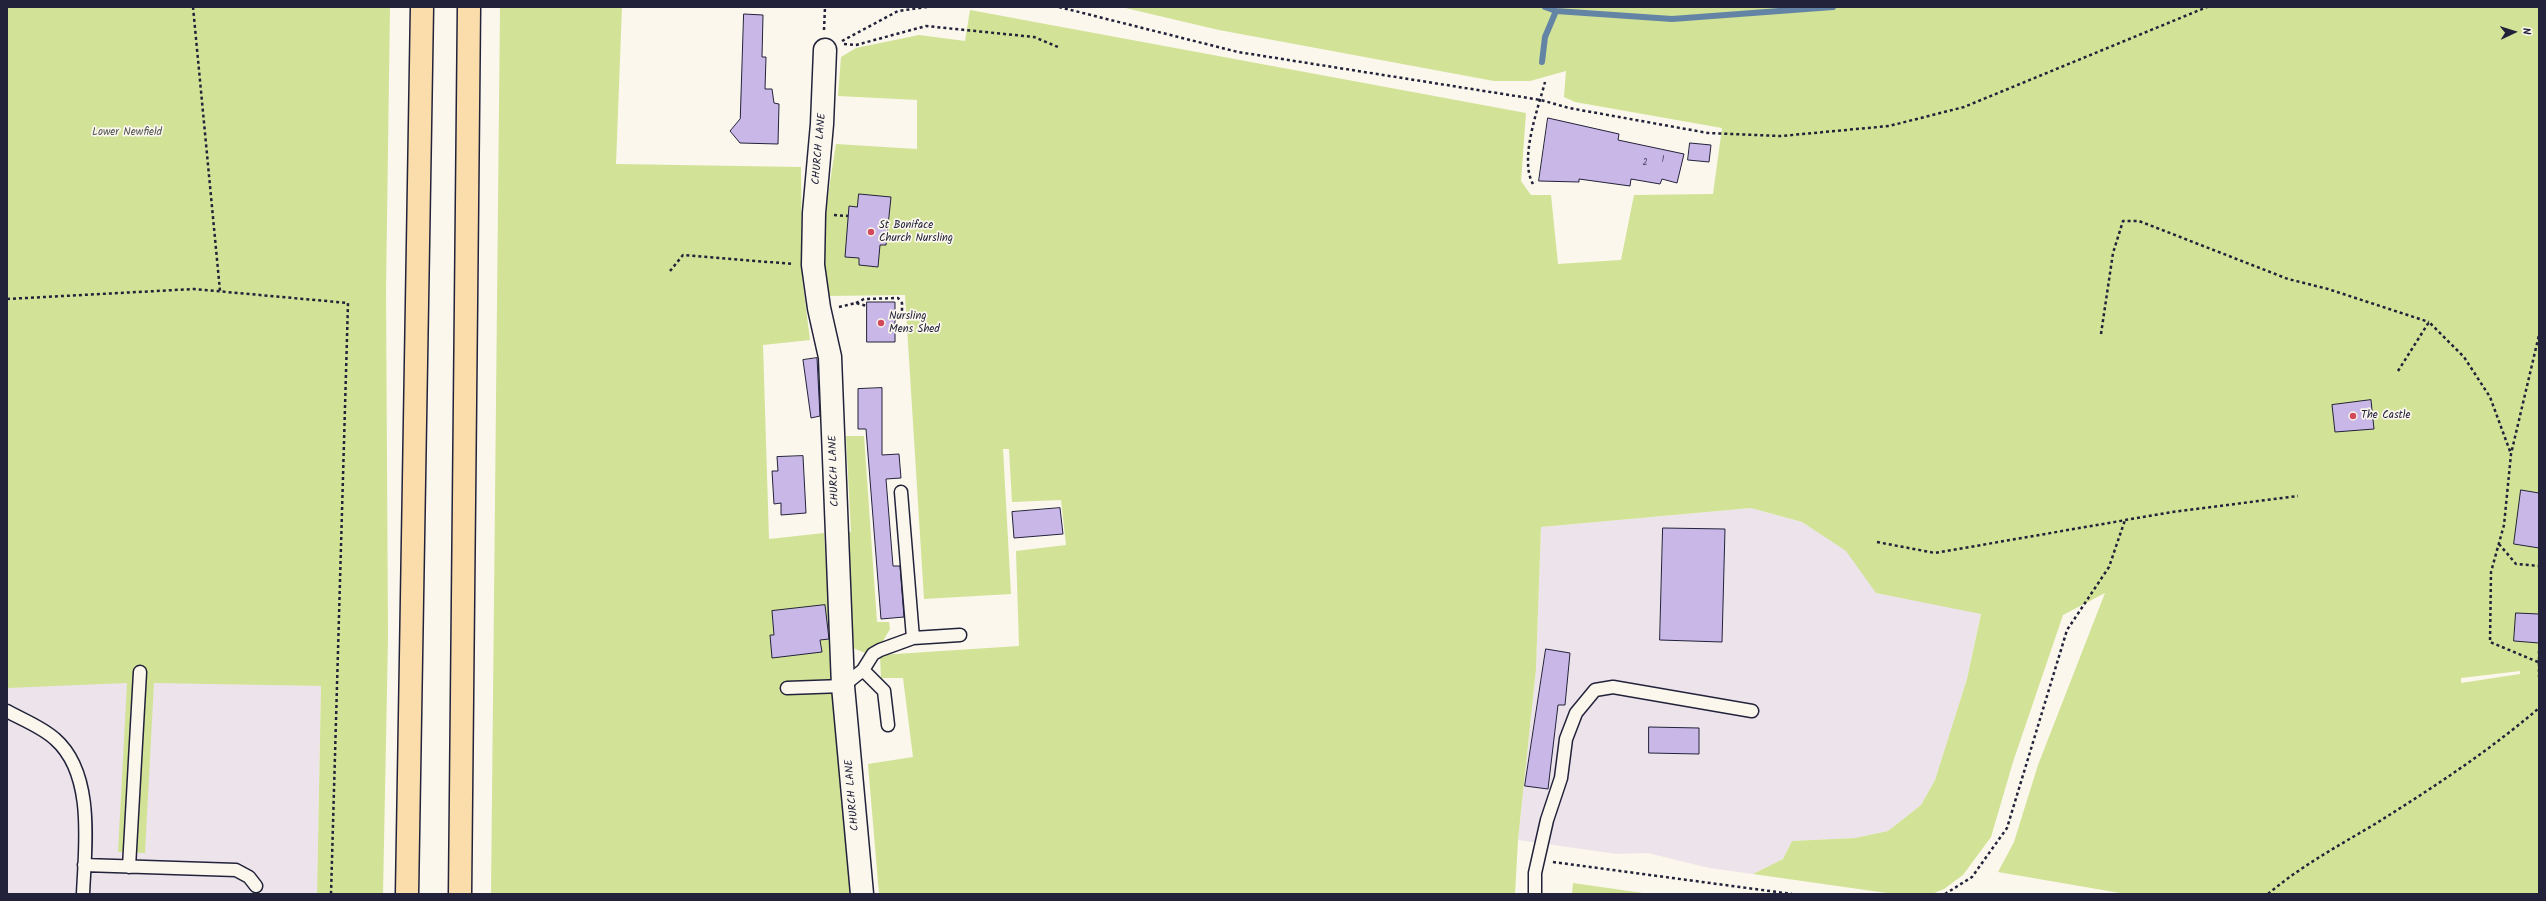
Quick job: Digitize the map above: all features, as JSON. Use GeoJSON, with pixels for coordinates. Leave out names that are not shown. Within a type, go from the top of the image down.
{"type":"FeatureCollection","features":[{"type":"Feature","properties":{"kind":"highway"},"geometry":{"type":"LineString","coordinates":[[407,894],[422,7]]}},
{"type":"Feature","properties":{"kind":"highway"},"geometry":{"type":"LineString","coordinates":[[460,894],[469,7]]}},
{"type":"Feature","properties":{"kind":"street","name":"CHURCH LANE"},"geometry":{"type":"LineString","coordinates":[[825,50],[822,124],[814,214],[813,265],[819,308],[830,357],[843,686],[862,894]]}},
{"type":"Feature","properties":{"kind":"lane"},"geometry":{"type":"LineString","coordinates":[[901,492],[913,638]]}},
{"type":"Feature","properties":{"kind":"lane"},"geometry":{"type":"LineString","coordinates":[[787,688],[843,686],[863,670],[873,654],[880,650],[913,638],[960,635]]}},
{"type":"Feature","properties":{"kind":"lane"},"geometry":{"type":"LineString","coordinates":[[863,670],[884,691],[888,725]]}},
{"type":"Feature","properties":{"kind":"lane"},"geometry":{"type":"LineString","coordinates":[[129,867],[140,672]]}},
{"type":"Feature","properties":{"kind":"lane"},"geometry":{"type":"LineString","coordinates":[[1535,894],[1538,860],[1547,820],[1561,778],[1566,739],[1576,713],[1595,690],[1613,687],[1752,711]]}},
{"type":"Feature","properties":{"kind":"lane"},"geometry":{"type":"LineString","coordinates":[[8,711],[55,739],[64,749],[74,767],[81,787],[85,809],[83,894]]}},
{"type":"Feature","properties":{"kind":"lane"},"geometry":{"type":"LineString","coordinates":[[84,865],[236,870],[249,877],[256,886]]}},
{"type":"Feature","properties":{"kind":"path"},"geometry":{"type":"LineString","coordinates":[[193,7],[220,291]]}},
{"type":"Feature","properties":{"kind":"path"},"geometry":{"type":"LineString","coordinates":[[927,7],[898,11],[837,44],[856,45],[926,26],[1034,37],[1058,47]]}},
{"type":"Feature","properties":{"kind":"path"},"geometry":{"type":"LineString","coordinates":[[1059,7],[1238,52],[1541,100],[1569,108],[1708,133],[1781,136],[1889,126],[1964,107],[2207,7]]}},
{"type":"Feature","properties":{"kind":"path"},"geometry":{"type":"LineString","coordinates":[[1533,184],[1528,176],[1529,149],[1545,82]]}},
{"type":"Feature","properties":{"kind":"path"},"geometry":{"type":"LineString","coordinates":[[2102,334],[2113,253],[2123,221],[2139,221],[2288,279],[2328,289],[2429,322],[2464,357],[2490,397],[2511,454]]}},
{"type":"Feature","properties":{"kind":"path"},"geometry":{"type":"LineString","coordinates":[[670,271],[683,255],[813,265]]}},
{"type":"Feature","properties":{"kind":"path"},"geometry":{"type":"LineString","coordinates":[[7,299],[194,289],[348,304],[331,894]]}},
{"type":"Feature","properties":{"kind":"path"},"geometry":{"type":"LineString","coordinates":[[819,308],[846,306],[864,299],[898,298],[902,303],[902,312]]}},
{"type":"Feature","properties":{"kind":"path"},"geometry":{"type":"LineString","coordinates":[[856,303],[867,306]]}},
{"type":"Feature","properties":{"kind":"path"},"geometry":{"type":"LineString","coordinates":[[2398,371],[2429,322]]}},
{"type":"Feature","properties":{"kind":"path"},"geometry":{"type":"LineString","coordinates":[[2538,662],[2490,642],[2491,572],[2504,525],[2511,454],[2539,336]]}},
{"type":"Feature","properties":{"kind":"path"},"geometry":{"type":"LineString","coordinates":[[1877,542],[1935,553],[2124,520],[2298,496]]}},
{"type":"Feature","properties":{"kind":"path"},"geometry":{"type":"LineString","coordinates":[[1945,894],[1972,877],[2007,828],[2067,630],[2109,567],[2124,520]]}},
{"type":"Feature","properties":{"kind":"path"},"geometry":{"type":"LineString","coordinates":[[2499,544],[2516,564],[2539,566]]}},
{"type":"Feature","properties":{"kind":"path"},"geometry":{"type":"LineString","coordinates":[[2539,651],[2539,677]]}},
{"type":"Feature","properties":{"kind":"path"},"geometry":{"type":"LineString","coordinates":[[2268,894],[2291,874],[2430,788],[2519,725],[2539,708]]}},
{"type":"Feature","properties":{"kind":"path"},"geometry":{"type":"LineString","coordinates":[[1538,860],[1792,894]]}},
{"type":"Feature","properties":{"kind":"shaded area"},"geometry":{"type":"Polygon","coordinates":[[[1751,508],[1802,522],[1859,559],[1876,593],[1981,613],[1967,679],[1935,780],[1921,805],[1888,831],[1855,838],[1792,841],[1783,859],[1753,874],[1709,868],[1648,853],[1617,854],[1518,840],[1536,669],[1541,527],[1751,508]]]}},
{"type":"Feature","properties":{"kind":"shaded area"},"geometry":{"type":"Polygon","coordinates":[[[130,682],[321,686],[317,894],[7,894],[7,686],[130,682]]]}},
{"type":"Feature","properties":{"kind":"green space","name":"Lower Newfield"},"geometry":{"type":"Polygon","coordinates":[[[7,7],[390,7],[386,290],[388,637],[383,894],[317,894],[321,686],[154,683],[145,853],[118,852],[127,683],[7,688],[7,7]]]}},
{"type":"Feature","properties":{"kind":"green space"},"geometry":{"type":"Polygon","coordinates":[[[500,7],[622,7],[616,164],[801,167],[802,277],[810,340],[763,345],[769,539],[824,533],[839,765],[851,894],[491,894],[500,7]]]}},
{"type":"Feature","properties":{"kind":"green space"},"geometry":{"type":"Polygon","coordinates":[[[1121,7],[2539,7],[2539,894],[2126,894],[1998,872],[2014,842],[2038,765],[2105,593],[2063,615],[2013,762],[1991,837],[1963,875],[1944,889],[1932,894],[1894,894],[1753,874],[1783,859],[1792,841],[1855,838],[1888,831],[1921,805],[1935,780],[1967,679],[1981,614],[1876,593],[1846,551],[1802,522],[1751,508],[1541,527],[1536,669],[1518,840],[1515,894],[879,894],[868,764],[913,757],[903,678],[881,678],[880,655],[1019,646],[1016,551],[1066,545],[1061,500],[1012,502],[1009,449],[1003,449],[1011,594],[924,599],[905,295],[826,296],[823,258],[825,220],[836,144],[917,149],[917,100],[838,96],[841,57],[856,48],[919,35],[965,41],[970,10],[1526,113],[1521,181],[1531,195],[1551,195],[1558,264],[1621,260],[1634,195],[1713,194],[1722,128],[1575,102],[1564,97],[1566,71],[1530,81],[1494,81],[1219,30],[1121,7]],[[2520,671],[2461,678],[2461,683],[2520,674],[2520,671]]]}},
{"type":"Feature","properties":{"kind":"green space"},"geometry":{"type":"Polygon","coordinates":[[[846,436],[864,436],[877,622],[889,622],[890,629],[883,641],[865,653],[853,648],[844,532],[851,532],[846,436]]]}},
{"type":"Feature","properties":{"kind":"green space"},"geometry":{"type":"Polygon","coordinates":[[[1573,883],[1650,894],[1572,894],[1573,883]]]}},
{"type":"Feature","properties":{"kind":"building"},"geometry":{"type":"Polygon","coordinates":[[[744,14],[763,15],[762,57],[766,57],[765,89],[772,89],[774,103],[779,104],[778,144],[740,143],[730,131],[740,119],[744,14]]]}},
{"type":"Feature","properties":{"kind":"building"},"geometry":{"type":"Polygon","coordinates":[[[1548,118],[1619,134],[1618,140],[1684,154],[1677,183],[1662,179],[1660,184],[1631,179],[1630,186],[1579,179],[1579,182],[1539,181],[1548,118]]]}},
{"type":"Feature","properties":{"kind":"building"},"geometry":{"type":"Polygon","coordinates":[[[1690,143],[1711,145],[1709,162],[1688,160],[1690,143]]]}},
{"type":"Feature","properties":{"kind":"building","name":"St Boniface Church Nursling"},"geometry":{"type":"Polygon","coordinates":[[[859,194],[891,197],[886,245],[880,245],[878,267],[859,265],[859,258],[845,257],[849,206],[857,207],[859,194]]]}},
{"type":"Feature","properties":{"kind":"building","name":"Nursling Mens Shed"},"geometry":{"type":"Polygon","coordinates":[[[867,302],[895,302],[895,342],[867,342],[867,302]]]}},
{"type":"Feature","properties":{"kind":"building"},"geometry":{"type":"Polygon","coordinates":[[[817,358],[820,416],[811,418],[803,360],[817,358]]]}},
{"type":"Feature","properties":{"kind":"building"},"geometry":{"type":"Polygon","coordinates":[[[882,388],[882,455],[899,454],[901,478],[886,479],[893,566],[900,566],[904,617],[881,619],[866,429],[858,429],[858,389],[882,388]]]}},
{"type":"Feature","properties":{"kind":"building","name":"The Castle"},"geometry":{"type":"Polygon","coordinates":[[[2371,400],[2374,429],[2335,432],[2332,405],[2371,400]]]}},
{"type":"Feature","properties":{"kind":"building"},"geometry":{"type":"Polygon","coordinates":[[[803,456],[806,513],[781,515],[781,503],[774,504],[772,471],[778,471],[777,457],[803,456]]]}},
{"type":"Feature","properties":{"kind":"building"},"geometry":{"type":"Polygon","coordinates":[[[2521,490],[2539,493],[2539,548],[2514,544],[2521,490]]]}},
{"type":"Feature","properties":{"kind":"building"},"geometry":{"type":"Polygon","coordinates":[[[1060,508],[1063,534],[1014,538],[1012,512],[1060,508]]]}},
{"type":"Feature","properties":{"kind":"building"},"geometry":{"type":"Polygon","coordinates":[[[1663,528],[1725,529],[1722,642],[1660,640],[1663,528]]]}},
{"type":"Feature","properties":{"kind":"building"},"geometry":{"type":"Polygon","coordinates":[[[825,605],[829,639],[820,640],[822,652],[772,658],[770,635],[774,635],[772,611],[825,605]]]}},
{"type":"Feature","properties":{"kind":"building"},"geometry":{"type":"Polygon","coordinates":[[[2516,613],[2539,614],[2539,643],[2514,641],[2516,613]]]}},
{"type":"Feature","properties":{"kind":"building"},"geometry":{"type":"Polygon","coordinates":[[[1546,649],[1570,653],[1565,705],[1558,705],[1548,789],[1525,786],[1546,649]]]}},
{"type":"Feature","properties":{"kind":"building"},"geometry":{"type":"Polygon","coordinates":[[[1649,727],[1699,728],[1699,754],[1649,753],[1649,727]]]}},
{"type":"Feature","properties":{"kind":"waterway"},"geometry":{"type":"LineString","coordinates":[[1545,7],[1556,11],[1672,19],[1833,7]]}},
{"type":"Feature","properties":{"kind":"waterway"},"geometry":{"type":"LineString","coordinates":[[1542,62],[1545,37],[1556,11]]}},
{"type":"Feature","properties":{"kind":"place","name":"St Boniface Church Nursling"},"geometry":{"type":"Point","coordinates":[871,232]}},
{"type":"Feature","properties":{"kind":"place","name":"Nursling Mens Shed"},"geometry":{"type":"Point","coordinates":[881,323]}},
{"type":"Feature","properties":{"kind":"place","name":"The Castle"},"geometry":{"type":"Point","coordinates":[2353,416]}}]}
